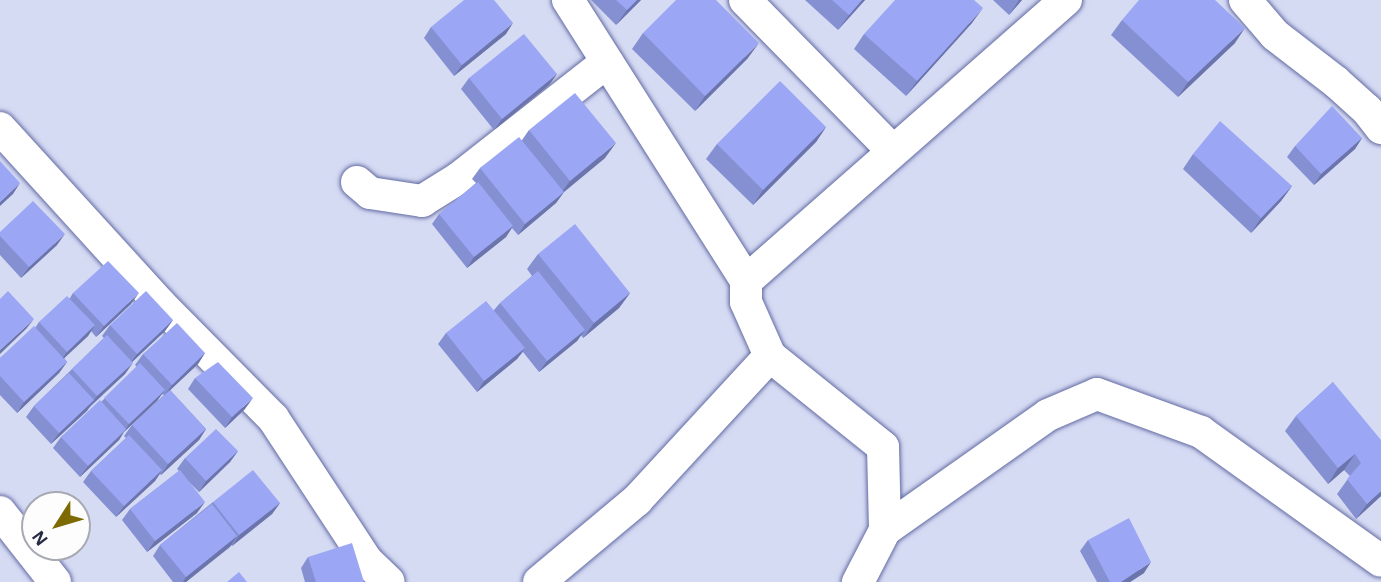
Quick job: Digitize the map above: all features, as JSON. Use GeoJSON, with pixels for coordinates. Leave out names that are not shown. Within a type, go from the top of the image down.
{"type":"FeatureCollection","features":[{"type":"Feature","properties":{"kind":"street"},"geometry":{"type":"LineString","coordinates":[[568,0],[746,281],[746,302],[770,356],[883,447],[885,530]]}},
{"type":"Feature","properties":{"kind":"street"},"geometry":{"type":"LineString","coordinates":[[745,0],[893,151]]}},
{"type":"Feature","properties":{"kind":"street"},"geometry":{"type":"LineString","coordinates":[[746,281],[1066,0]]}},
{"type":"Feature","properties":{"kind":"street"},"geometry":{"type":"LineString","coordinates":[[1254,3],[1275,35],[1336,82],[1367,110],[1381,128]]}},
{"type":"Feature","properties":{"kind":"street"},"geometry":{"type":"LineString","coordinates":[[357,182],[370,193],[422,201],[459,178],[607,62]]}},
{"type":"Feature","properties":{"kind":"street"},"geometry":{"type":"LineString","coordinates":[[0,128],[160,304],[273,418],[367,561],[389,582]]}},
{"type":"Feature","properties":{"kind":"street"},"geometry":{"type":"LineString","coordinates":[[539,582],[637,500],[770,356]]}},
{"type":"Feature","properties":{"kind":"street"},"geometry":{"type":"LineString","coordinates":[[858,582],[885,530],[1048,415],[1097,394],[1201,432],[1381,561]]}},
{"type":"Feature","properties":{"kind":"street"},"geometry":{"type":"LineString","coordinates":[[0,512],[55,582]]}},
{"type":"Feature","properties":{"kind":"building"},"geometry":{"type":"Polygon","coordinates":[[[464,0],[494,0],[513,23],[462,65],[431,27],[464,0]]]}},
{"type":"Feature","properties":{"kind":"building"},"geometry":{"type":"Polygon","coordinates":[[[616,0],[637,0],[627,10],[616,0]]]}},
{"type":"Feature","properties":{"kind":"building"},"geometry":{"type":"Polygon","coordinates":[[[676,0],[716,0],[759,43],[705,96],[643,33],[676,0]]]}},
{"type":"Feature","properties":{"kind":"building"},"geometry":{"type":"Polygon","coordinates":[[[832,0],[862,0],[849,15],[832,0]]]}},
{"type":"Feature","properties":{"kind":"building"},"geometry":{"type":"Polygon","coordinates":[[[895,0],[974,0],[983,8],[917,81],[864,34],[895,0]]]}},
{"type":"Feature","properties":{"kind":"building"},"geometry":{"type":"Polygon","coordinates":[[[1139,0],[1215,0],[1245,28],[1188,82],[1122,20],[1139,0]]]}},
{"type":"Feature","properties":{"kind":"building"},"geometry":{"type":"Polygon","coordinates":[[[524,34],[557,74],[502,119],[469,78],[524,34]]]}},
{"type":"Feature","properties":{"kind":"building"},"geometry":{"type":"Polygon","coordinates":[[[780,81],[826,127],[763,190],[717,144],[780,81]]]}},
{"type":"Feature","properties":{"kind":"building"},"geometry":{"type":"Polygon","coordinates":[[[575,93],[616,143],[570,181],[529,130],[575,93]]]}},
{"type":"Feature","properties":{"kind":"building"},"geometry":{"type":"Polygon","coordinates":[[[1332,106],[1362,138],[1321,174],[1295,146],[1332,106]]]}},
{"type":"Feature","properties":{"kind":"building"},"geometry":{"type":"Polygon","coordinates":[[[1220,121],[1292,186],[1261,218],[1193,154],[1220,121]]]}},
{"type":"Feature","properties":{"kind":"building"},"geometry":{"type":"Polygon","coordinates":[[[519,137],[564,192],[525,224],[480,168],[519,137]]]}},
{"type":"Feature","properties":{"kind":"building"},"geometry":{"type":"Polygon","coordinates":[[[0,161],[20,183],[0,202],[0,161]]]}},
{"type":"Feature","properties":{"kind":"building"},"geometry":{"type":"Polygon","coordinates":[[[478,182],[513,226],[474,257],[439,214],[478,182]]]}},
{"type":"Feature","properties":{"kind":"building"},"geometry":{"type":"Polygon","coordinates":[[[33,201],[65,234],[29,267],[0,236],[0,232],[33,201]]]}},
{"type":"Feature","properties":{"kind":"building"},"geometry":{"type":"Polygon","coordinates":[[[575,224],[630,293],[594,323],[538,254],[575,224]]]}},
{"type":"Feature","properties":{"kind":"building"},"geometry":{"type":"Polygon","coordinates":[[[108,261],[139,293],[104,326],[73,293],[108,261]]]}},
{"type":"Feature","properties":{"kind":"building"},"geometry":{"type":"Polygon","coordinates":[[[538,271],[585,330],[547,361],[500,303],[538,271]]]}},
{"type":"Feature","properties":{"kind":"building"},"geometry":{"type":"Polygon","coordinates":[[[8,291],[34,319],[0,350],[0,299],[8,291]]]}},
{"type":"Feature","properties":{"kind":"building"},"geometry":{"type":"Polygon","coordinates":[[[146,291],[173,320],[137,354],[110,325],[146,291]]]}},
{"type":"Feature","properties":{"kind":"building"},"geometry":{"type":"Polygon","coordinates":[[[67,296],[95,325],[67,352],[39,322],[67,296]]]}},
{"type":"Feature","properties":{"kind":"building"},"geometry":{"type":"Polygon","coordinates":[[[486,301],[525,348],[484,381],[446,333],[486,301]]]}},
{"type":"Feature","properties":{"kind":"building"},"geometry":{"type":"Polygon","coordinates":[[[177,323],[205,353],[172,385],[143,354],[177,323]]]}},
{"type":"Feature","properties":{"kind":"building"},"geometry":{"type":"Polygon","coordinates":[[[34,326],[67,362],[24,402],[0,376],[0,358],[34,326]]]}},
{"type":"Feature","properties":{"kind":"building"},"geometry":{"type":"Polygon","coordinates":[[[107,335],[133,363],[97,396],[72,369],[107,335]]]}},
{"type":"Feature","properties":{"kind":"building"},"geometry":{"type":"Polygon","coordinates":[[[218,362],[253,398],[232,417],[195,378],[218,362]]]}},
{"type":"Feature","properties":{"kind":"building"},"geometry":{"type":"Polygon","coordinates":[[[140,363],[165,390],[129,424],[104,398],[140,363]]]}},
{"type":"Feature","properties":{"kind":"building"},"geometry":{"type":"Polygon","coordinates":[[[69,373],[94,400],[59,433],[34,406],[69,373]]]}},
{"type":"Feature","properties":{"kind":"building"},"geometry":{"type":"Polygon","coordinates":[[[1333,382],[1381,440],[1381,491],[1367,504],[1347,479],[1361,463],[1355,454],[1338,468],[1296,416],[1333,382]]]}},
{"type":"Feature","properties":{"kind":"building"},"geometry":{"type":"Polygon","coordinates":[[[170,390],[206,429],[168,464],[132,425],[170,390]]]}},
{"type":"Feature","properties":{"kind":"building"},"geometry":{"type":"Polygon","coordinates":[[[100,400],[126,429],[88,466],[61,437],[100,400]]]}},
{"type":"Feature","properties":{"kind":"building"},"geometry":{"type":"Polygon","coordinates":[[[216,429],[238,451],[206,481],[185,458],[216,429]]]}},
{"type":"Feature","properties":{"kind":"building"},"geometry":{"type":"Polygon","coordinates":[[[129,435],[162,470],[124,506],[91,471],[129,435]]]}},
{"type":"Feature","properties":{"kind":"building"},"geometry":{"type":"Polygon","coordinates":[[[180,470],[205,502],[155,541],[130,509],[180,470]]]}},
{"type":"Feature","properties":{"kind":"building"},"geometry":{"type":"Polygon","coordinates":[[[253,470],[280,503],[239,535],[213,502],[253,470]]]}},
{"type":"Feature","properties":{"kind":"building"},"geometry":{"type":"Polygon","coordinates":[[[212,504],[237,536],[186,577],[160,545],[212,504]]]}},
{"type":"Feature","properties":{"kind":"building"},"geometry":{"type":"Polygon","coordinates":[[[1129,518],[1151,562],[1121,582],[1110,582],[1088,540],[1129,518]]]}},
{"type":"Feature","properties":{"kind":"building"},"geometry":{"type":"Polygon","coordinates":[[[352,543],[364,582],[316,582],[308,557],[352,543]]]}},
{"type":"Feature","properties":{"kind":"building"},"geometry":{"type":"Polygon","coordinates":[[[239,572],[247,582],[227,582],[239,572]]]}}]}
